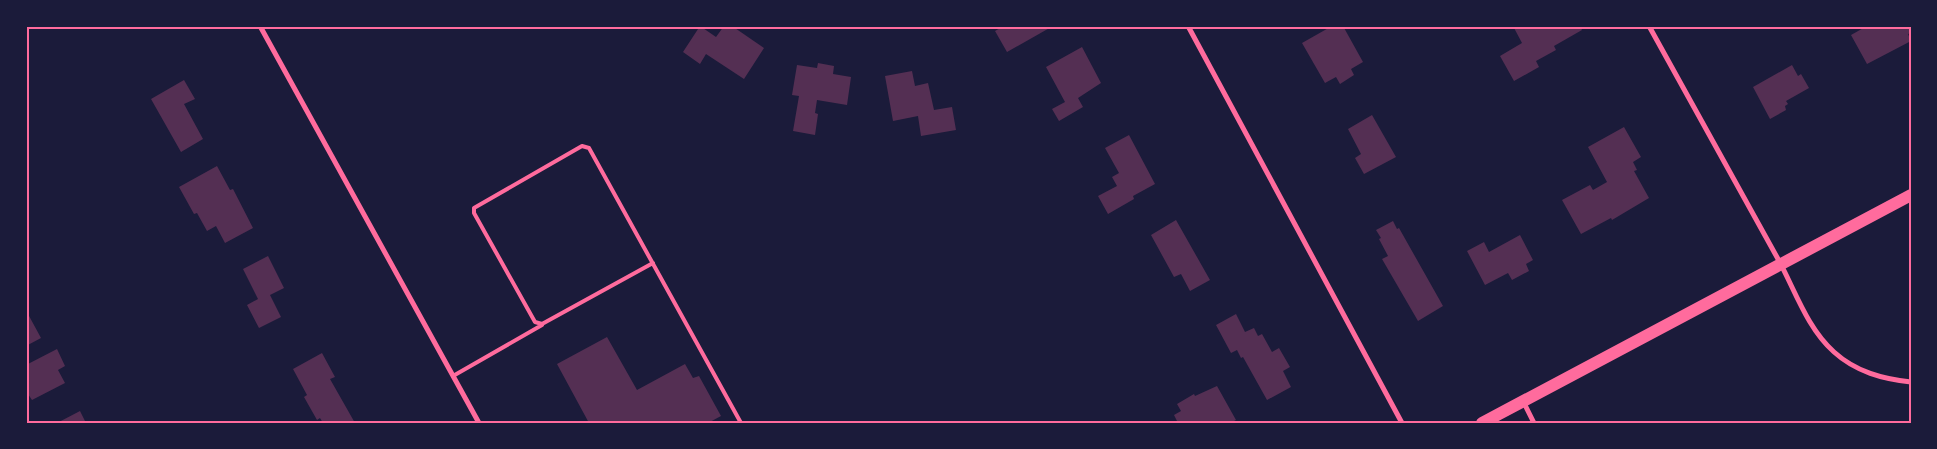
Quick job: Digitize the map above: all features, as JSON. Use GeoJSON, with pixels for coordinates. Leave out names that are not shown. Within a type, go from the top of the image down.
{"type":"FeatureCollection","features":[{"type":"Feature","properties":{"kind":"main road"},"geometry":{"type":"LineString","coordinates":[[1482,423],[1911,195]]}},
{"type":"Feature","properties":{"kind":"street"},"geometry":{"type":"LineString","coordinates":[[260,26],[479,423]]}},
{"type":"Feature","properties":{"kind":"street"},"geometry":{"type":"LineString","coordinates":[[1188,26],[1402,423]]}},
{"type":"Feature","properties":{"kind":"street"},"geometry":{"type":"LineString","coordinates":[[1649,26],[1781,265],[1815,331],[1835,354],[1860,370],[1888,379],[1911,382]]}},
{"type":"Feature","properties":{"kind":"street"},"geometry":{"type":"LineString","coordinates":[[1523,401],[1534,423]]}},
{"type":"Feature","properties":{"kind":"lane"},"geometry":{"type":"LineString","coordinates":[[542,324],[535,322],[474,213],[474,208],[582,146],[588,148],[741,423]]}},
{"type":"Feature","properties":{"kind":"lane"},"geometry":{"type":"LineString","coordinates":[[453,376],[653,263]]}},
{"type":"Feature","properties":{"kind":"building"},"geometry":{"type":"Polygon","coordinates":[[[700,26],[716,37],[724,26],[732,26],[764,48],[744,79],[706,54],[700,64],[683,52],[700,26]]]}},
{"type":"Feature","properties":{"kind":"building"},"geometry":{"type":"Polygon","coordinates":[[[1004,26],[1053,26],[1007,52],[995,31],[1004,26]]]}},
{"type":"Feature","properties":{"kind":"building"},"geometry":{"type":"Polygon","coordinates":[[[1332,26],[1343,26],[1363,62],[1351,69],[1354,75],[1340,84],[1336,77],[1325,83],[1302,43],[1332,26]]]}},
{"type":"Feature","properties":{"kind":"building"},"geometry":{"type":"Polygon","coordinates":[[[1513,26],[1580,26],[1582,30],[1554,46],[1556,50],[1536,61],[1539,67],[1514,81],[1500,56],[1522,43],[1513,26]]]}},
{"type":"Feature","properties":{"kind":"building"},"geometry":{"type":"Polygon","coordinates":[[[1867,26],[1911,26],[1911,33],[1908,34],[1911,41],[1867,64],[1851,35],[1867,26]]]}},
{"type":"Feature","properties":{"kind":"building"},"geometry":{"type":"Polygon","coordinates":[[[1082,47],[1101,83],[1078,98],[1083,107],[1059,121],[1052,109],[1065,102],[1046,67],[1082,47]]]}},
{"type":"Feature","properties":{"kind":"building"},"geometry":{"type":"Polygon","coordinates":[[[818,63],[834,66],[833,74],[851,77],[847,105],[817,100],[815,113],[818,114],[815,135],[793,131],[799,96],[792,95],[797,65],[817,68],[818,63]]]}},
{"type":"Feature","properties":{"kind":"building"},"geometry":{"type":"Polygon","coordinates":[[[1792,65],[1798,76],[1801,74],[1809,88],[1786,101],[1788,104],[1785,106],[1786,110],[1770,119],[1753,87],[1792,65]]]}},
{"type":"Feature","properties":{"kind":"building"},"geometry":{"type":"Polygon","coordinates":[[[912,71],[915,86],[928,83],[934,110],[952,107],[956,130],[921,136],[918,116],[893,121],[885,76],[912,71]]]}},
{"type":"Feature","properties":{"kind":"building"},"geometry":{"type":"Polygon","coordinates":[[[184,80],[195,99],[184,104],[203,139],[181,152],[151,99],[184,80]]]}},
{"type":"Feature","properties":{"kind":"building"},"geometry":{"type":"Polygon","coordinates":[[[1372,115],[1396,157],[1364,174],[1355,158],[1361,154],[1348,129],[1372,115]]]}},
{"type":"Feature","properties":{"kind":"building"},"geometry":{"type":"Polygon","coordinates":[[[1624,127],[1641,157],[1633,162],[1637,170],[1634,171],[1649,198],[1612,220],[1611,218],[1581,234],[1562,200],[1590,185],[1593,190],[1607,182],[1588,147],[1624,127]]]}},
{"type":"Feature","properties":{"kind":"building"},"geometry":{"type":"Polygon","coordinates":[[[1129,135],[1155,184],[1133,196],[1134,199],[1108,214],[1098,196],[1117,186],[1112,177],[1119,173],[1105,148],[1129,135]]]}},
{"type":"Feature","properties":{"kind":"building"},"geometry":{"type":"Polygon","coordinates":[[[217,166],[230,190],[233,189],[253,228],[225,243],[216,226],[207,231],[197,213],[194,214],[179,187],[217,166]]]}},
{"type":"Feature","properties":{"kind":"building"},"geometry":{"type":"Polygon","coordinates":[[[1176,220],[1210,280],[1190,291],[1181,274],[1174,277],[1151,235],[1176,220]]]}},
{"type":"Feature","properties":{"kind":"building"},"geometry":{"type":"Polygon","coordinates":[[[1393,221],[1397,229],[1399,228],[1443,306],[1418,321],[1382,259],[1388,256],[1376,230],[1393,221]]]}},
{"type":"Feature","properties":{"kind":"building"},"geometry":{"type":"Polygon","coordinates":[[[1520,235],[1533,260],[1526,264],[1529,271],[1512,280],[1508,273],[1485,285],[1467,251],[1484,242],[1489,252],[1520,235]]]}},
{"type":"Feature","properties":{"kind":"building"},"geometry":{"type":"Polygon","coordinates":[[[268,256],[284,288],[270,295],[281,317],[259,328],[247,305],[258,299],[243,269],[268,256]]]}},
{"type":"Feature","properties":{"kind":"building"},"geometry":{"type":"Polygon","coordinates":[[[26,314],[28,314],[41,338],[26,346],[26,314]]]}},
{"type":"Feature","properties":{"kind":"building"},"geometry":{"type":"Polygon","coordinates":[[[1236,314],[1245,332],[1254,328],[1258,336],[1262,334],[1272,352],[1279,348],[1290,367],[1283,371],[1291,387],[1267,400],[1243,357],[1241,358],[1237,350],[1231,353],[1216,325],[1236,314]]]}},
{"type":"Feature","properties":{"kind":"building"},"geometry":{"type":"Polygon","coordinates":[[[607,337],[637,390],[685,364],[693,378],[699,376],[721,416],[708,423],[589,423],[557,364],[607,337]]]}},
{"type":"Feature","properties":{"kind":"building"},"geometry":{"type":"Polygon","coordinates":[[[57,349],[65,366],[58,370],[65,383],[32,400],[26,391],[26,365],[57,349]]]}},
{"type":"Feature","properties":{"kind":"building"},"geometry":{"type":"Polygon","coordinates":[[[322,353],[335,377],[330,379],[355,423],[323,423],[320,418],[317,420],[304,397],[307,395],[293,369],[322,353]]]}},
{"type":"Feature","properties":{"kind":"building"},"geometry":{"type":"Polygon","coordinates":[[[1217,386],[1236,420],[1230,423],[1187,423],[1186,421],[1178,423],[1174,415],[1181,411],[1177,404],[1194,394],[1195,396],[1217,386]]]}},
{"type":"Feature","properties":{"kind":"building"},"geometry":{"type":"Polygon","coordinates":[[[80,411],[86,423],[57,423],[80,411]]]}}]}
